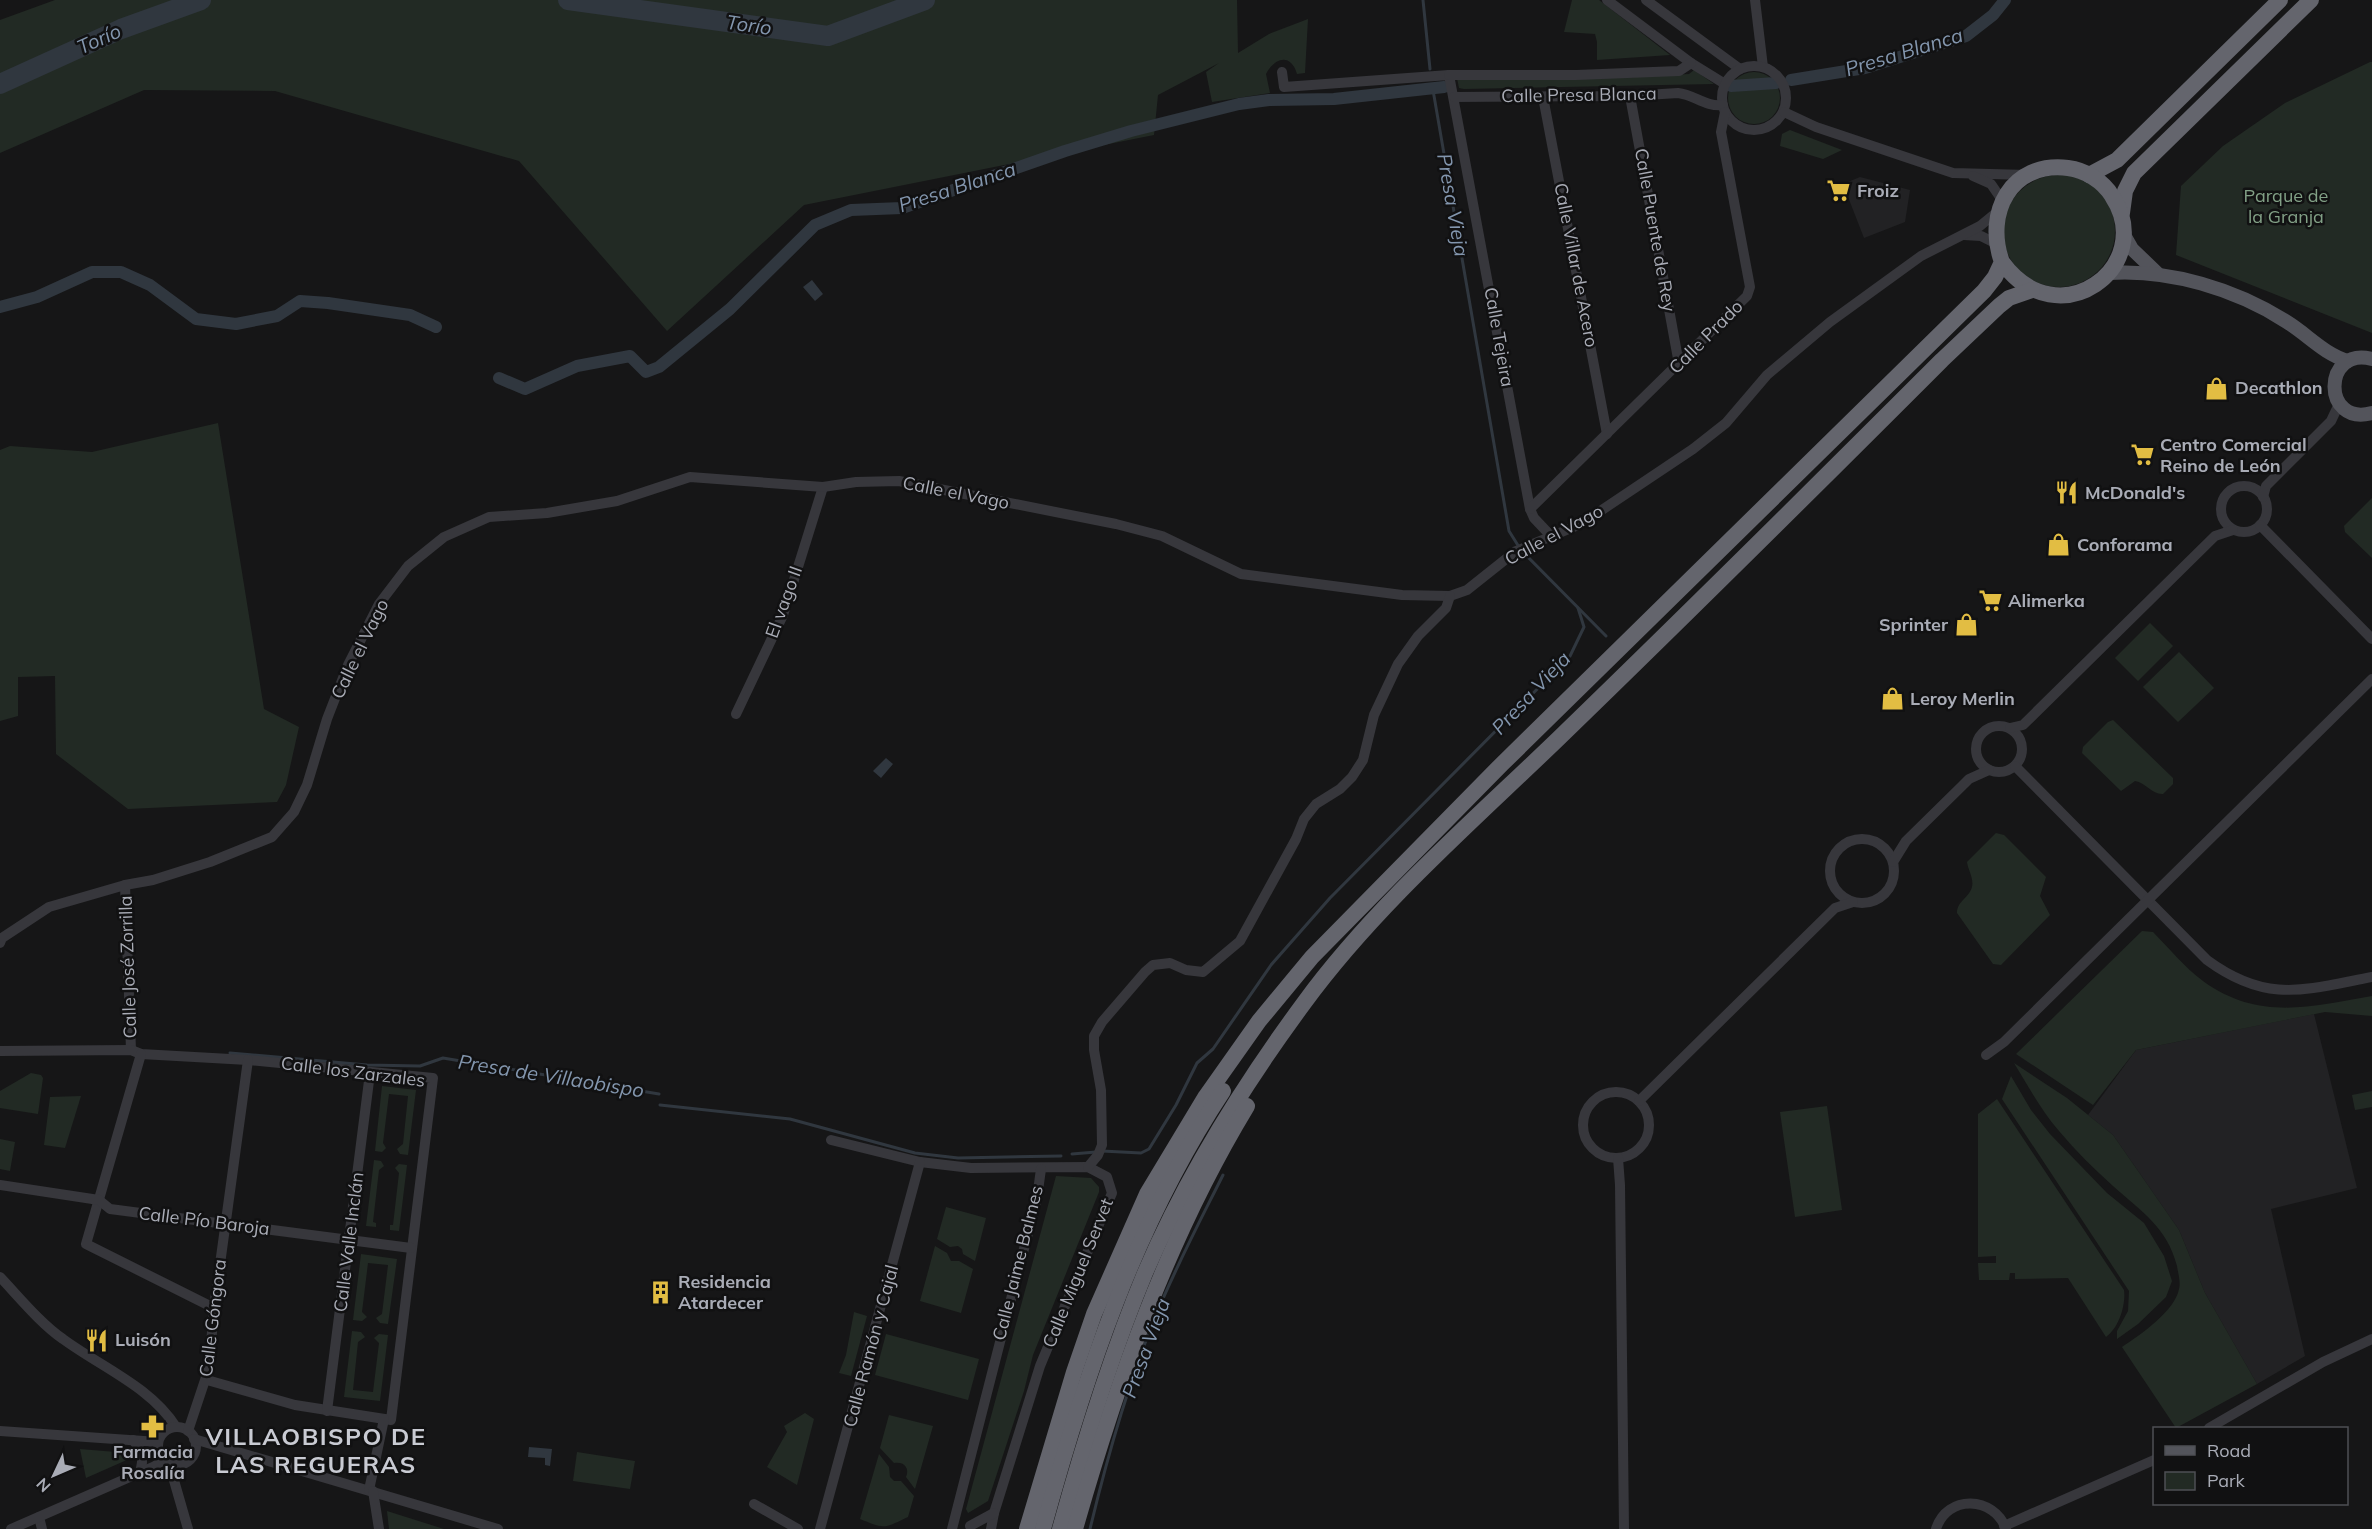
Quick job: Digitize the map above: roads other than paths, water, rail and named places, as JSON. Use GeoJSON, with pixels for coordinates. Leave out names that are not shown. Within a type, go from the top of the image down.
{"type":"FeatureCollection","features":[{"type":"Feature","properties":{"kind":"highway"},"geometry":{"type":"LineString","coordinates":[[2089,175],[2117,160],[2280,0]]}},
{"type":"Feature","properties":{"kind":"highway"},"geometry":{"type":"LineString","coordinates":[[2122,215],[2109,191],[2089,175],[2074,169],[2059,167],[2043,169],[2028,174],[2009,190],[2000,206],[1995,243],[2002,262],[2012,276],[2032,290],[2047,295],[2070,296],[2091,288],[2109,273],[2119,256],[2124,235],[2122,215],[2125,191],[2134,173],[2311,0]]}},
{"type":"Feature","properties":{"kind":"highway"},"geometry":{"type":"LineString","coordinates":[[1027,1529],[1070,1382],[1090,1324],[1147,1194],[1206,1096],[1259,1021],[1294,978],[1502,764],[1984,291],[1995,277],[2002,262]]}},
{"type":"Feature","properties":{"kind":"highway"},"geometry":{"type":"LineString","coordinates":[[1060,1529],[1103,1381],[1146,1270],[1176,1208],[1230,1112],[1306,1000],[1353,943],[1404,889],[1999,306],[2009,298],[2032,290]]}},
{"type":"Feature","properties":{"kind":"highway"},"geometry":{"type":"LineString","coordinates":[[1075,1529],[1099,1445],[1138,1331],[1160,1276],[1239,1118],[1289,1040],[1340,968],[1404,889]]}},
{"type":"Feature","properties":{"kind":"highway"},"geometry":{"type":"LineString","coordinates":[[1043,1529],[1088,1376],[1112,1311],[1160,1201],[1215,1102],[1293,989],[1341,930]]}},
{"type":"Feature","properties":{"kind":"main road"},"geometry":{"type":"LineString","coordinates":[[2124,235],[2132,249],[2157,273]]}},
{"type":"Feature","properties":{"kind":"main road"},"geometry":{"type":"LineString","coordinates":[[2109,273],[2157,273],[2232,294],[2264,308],[2287,322],[2325,351],[2348,361]]}},
{"type":"Feature","properties":{"kind":"main road"},"geometry":{"type":"LineString","coordinates":[[2325,351],[2336,375],[2334,395],[2339,404],[2350,413],[2365,415],[2372,413]]}},
{"type":"Feature","properties":{"kind":"main road"},"geometry":{"type":"LineString","coordinates":[[2336,375],[2348,361],[2356,358],[2372,359]]}},
{"type":"Feature","properties":{"kind":"street"},"geometry":{"type":"LineString","coordinates":[[1608,0],[1691,63],[1725,84]]}},
{"type":"Feature","properties":{"kind":"street"},"geometry":{"type":"LineString","coordinates":[[1646,0],[1740,69]]}},
{"type":"Feature","properties":{"kind":"street"},"geometry":{"type":"LineString","coordinates":[[1755,0],[1763,67]]}},
{"type":"Feature","properties":{"kind":"street","name":"Calle Presa Blanca"},"geometry":{"type":"LineString","coordinates":[[1282,72],[1284,87],[1449,75],[1679,72],[1691,63]]}},
{"type":"Feature","properties":{"kind":"street"},"geometry":{"type":"LineString","coordinates":[[1763,67],[1779,77],[1784,85],[1787,95],[1784,112],[1772,126],[1757,130],[1738,126],[1724,109],[1725,84],[1740,69],[1763,67]]}},
{"type":"Feature","properties":{"kind":"street"},"geometry":{"type":"LineString","coordinates":[[1449,75],[1454,96]]}},
{"type":"Feature","properties":{"kind":"street","name":"Calle Presa Blanca"},"geometry":{"type":"LineString","coordinates":[[1454,96],[1630,96],[1678,93],[1685,94],[1704,104],[1724,109]]}},
{"type":"Feature","properties":{"kind":"street","name":"Calle Tejeira"},"geometry":{"type":"LineString","coordinates":[[1454,96],[1530,509],[1534,518],[1551,536]]}},
{"type":"Feature","properties":{"kind":"street","name":"Calle Puente de Rey"},"geometry":{"type":"LineString","coordinates":[[1630,96],[1679,364]]}},
{"type":"Feature","properties":{"kind":"street","name":"Calle Villar de Acero"},"geometry":{"type":"LineString","coordinates":[[1543,97],[1607,434]]}},
{"type":"Feature","properties":{"kind":"street","name":"Calle Prado"},"geometry":{"type":"LineString","coordinates":[[1530,509],[1741,303],[1750,287],[1721,132],[1724,109]]}},
{"type":"Feature","properties":{"kind":"street"},"geometry":{"type":"LineString","coordinates":[[1784,112],[1816,127],[1870,147],[1953,173],[2028,174]]}},
{"type":"Feature","properties":{"kind":"street"},"geometry":{"type":"LineString","coordinates":[[1967,174],[1991,184],[2000,206]]}},
{"type":"Feature","properties":{"kind":"street","name":"Calle el Vago"},"geometry":{"type":"LineString","coordinates":[[0,943],[2,938],[49,907],[125,885],[153,880],[210,862],[272,837],[294,812],[307,784],[327,719],[348,665],[379,604],[408,566],[444,537],[489,517],[547,513],[616,501],[690,477],[823,486],[856,482],[899,481],[1116,524],[1162,536],[1240,574],[1402,594],[1450,596],[1467,590],[1522,549],[1581,524],[1693,448],[1726,423],[1767,375],[1830,322],[1921,256],[1980,226],[2000,206]]}},
{"type":"Feature","properties":{"kind":"street"},"geometry":{"type":"LineString","coordinates":[[1958,236],[1982,236],[1995,243]]}},
{"type":"Feature","properties":{"kind":"street"},"geometry":{"type":"LineString","coordinates":[[2262,491],[2331,421],[2339,404]]}},
{"type":"Feature","properties":{"kind":"street"},"geometry":{"type":"LineString","coordinates":[[2331,421],[2350,413]]}},
{"type":"Feature","properties":{"kind":"street","name":"El vago II"},"geometry":{"type":"LineString","coordinates":[[736,714],[783,615],[823,486]]}},
{"type":"Feature","properties":{"kind":"street"},"geometry":{"type":"LineString","coordinates":[[1970,779],[1978,760],[1976,745],[1982,732],[1995,726],[2010,728],[2023,725],[2216,536],[2223,519],[2221,504],[2227,493],[2241,486],[2262,491]]}},
{"type":"Feature","properties":{"kind":"street"},"geometry":{"type":"LineString","coordinates":[[2216,536],[2233,530],[2248,532],[2260,525],[2267,512],[2262,491]]}},
{"type":"Feature","properties":{"kind":"street"},"geometry":{"type":"LineString","coordinates":[[2223,519],[2233,530]]}},
{"type":"Feature","properties":{"kind":"street"},"geometry":{"type":"LineString","coordinates":[[2260,525],[2372,639]]}},
{"type":"Feature","properties":{"kind":"street"},"geometry":{"type":"LineString","coordinates":[[1041,1169],[1088,1167],[1100,1150],[1101,1090],[1094,1036],[1102,1022],[1144,972],[1154,965],[1170,963],[1186,970],[1203,972],[1219,961],[1240,941],[1296,839],[1304,819],[1316,804],[1340,789],[1352,777],[1363,760],[1374,715],[1398,664],[1419,636],[1446,608],[1450,596]]}},
{"type":"Feature","properties":{"kind":"street"},"geometry":{"type":"LineString","coordinates":[[1986,1055],[2004,1041],[2372,679]]}},
{"type":"Feature","properties":{"kind":"street"},"geometry":{"type":"LineString","coordinates":[[1893,862],[1906,841],[1970,779],[1989,770],[2003,772],[2015,766],[2022,753],[2020,738],[2023,725]]}},
{"type":"Feature","properties":{"kind":"street"},"geometry":{"type":"LineString","coordinates":[[2010,728],[2020,738]]}},
{"type":"Feature","properties":{"kind":"street"},"geometry":{"type":"LineString","coordinates":[[1978,760],[1989,770]]}},
{"type":"Feature","properties":{"kind":"street"},"geometry":{"type":"LineString","coordinates":[[2015,766],[2207,960],[2228,975],[2244,983],[2275,990],[2309,990],[2372,977]]}},
{"type":"Feature","properties":{"kind":"street"},"geometry":{"type":"LineString","coordinates":[[1853,902],[1838,891],[1832,882],[1830,872],[1832,862],[1843,845],[1853,840],[1863,839],[1882,845],[1906,841]]}},
{"type":"Feature","properties":{"kind":"street"},"geometry":{"type":"LineString","coordinates":[[1638,1101],[1835,908],[1853,902],[1871,902],[1887,891],[1894,872],[1893,862],[1882,845]]}},
{"type":"Feature","properties":{"kind":"street","name":"Calle José Zorrilla"},"geometry":{"type":"LineString","coordinates":[[125,885],[136,1052],[86,1244],[214,1308]]}},
{"type":"Feature","properties":{"kind":"street"},"geometry":{"type":"LineString","coordinates":[[1835,908],[1838,891]]}},
{"type":"Feature","properties":{"kind":"street","name":"Calle los Zarzales"},"geometry":{"type":"LineString","coordinates":[[0,1051],[136,1052],[433,1078],[392,1420],[384,1419]]}},
{"type":"Feature","properties":{"kind":"street","name":"Calle Góngora"},"geometry":{"type":"LineString","coordinates":[[191,1435],[207,1380],[214,1308],[248,1060]]}},
{"type":"Feature","properties":{"kind":"street","name":"Calle Valle Inclán"},"geometry":{"type":"LineString","coordinates":[[327,1411],[370,1073]]}},
{"type":"Feature","properties":{"kind":"street"},"geometry":{"type":"LineString","coordinates":[[1609,1093],[1630,1095],[1638,1101],[1648,1118],[1647,1138],[1635,1153],[1618,1158],[1607,1157],[1590,1145],[1585,1135],[1584,1124],[1591,1105],[1609,1093]]}},
{"type":"Feature","properties":{"kind":"street","name":"Calle Jaime Balmes"},"geometry":{"type":"LineString","coordinates":[[831,1140],[920,1162],[971,1168],[1041,1169],[1037,1198],[952,1529]]}},
{"type":"Feature","properties":{"kind":"street"},"geometry":{"type":"LineString","coordinates":[[1618,1158],[1624,1529]]}},
{"type":"Feature","properties":{"kind":"street","name":"Calle Ramón y Cajal"},"geometry":{"type":"LineString","coordinates":[[820,1529],[920,1162]]}},
{"type":"Feature","properties":{"kind":"street","name":"Calle Miguel Servet"},"geometry":{"type":"LineString","coordinates":[[991,1529],[1040,1366],[1112,1193],[1107,1177],[1088,1167]]}},
{"type":"Feature","properties":{"kind":"street","name":"Calle Pío Baroja"},"geometry":{"type":"LineString","coordinates":[[0,1185],[99,1200],[110,1209],[411,1248]]}},
{"type":"Feature","properties":{"kind":"street"},"geometry":{"type":"LineString","coordinates":[[0,1277],[60,1338],[144,1392],[167,1413],[176,1427],[191,1435],[498,1529]]}},
{"type":"Feature","properties":{"kind":"street"},"geometry":{"type":"LineString","coordinates":[[2211,1427],[2323,1362],[2372,1339]]}},
{"type":"Feature","properties":{"kind":"street"},"geometry":{"type":"LineString","coordinates":[[207,1380],[295,1405],[384,1419],[371,1491],[379,1529]]}},
{"type":"Feature","properties":{"kind":"street"},"geometry":{"type":"LineString","coordinates":[[176,1427],[165,1432],[158,1442],[160,1454],[166,1461],[188,1529]]}},
{"type":"Feature","properties":{"kind":"street"},"geometry":{"type":"LineString","coordinates":[[0,1431],[158,1442]]}},
{"type":"Feature","properties":{"kind":"street"},"geometry":{"type":"LineString","coordinates":[[11,1529],[166,1461],[181,1465],[192,1458],[195,1452],[191,1435]]}},
{"type":"Feature","properties":{"kind":"street"},"geometry":{"type":"LineString","coordinates":[[133,1440],[142,1450],[144,1460],[140,1472]]}},
{"type":"Feature","properties":{"kind":"street"},"geometry":{"type":"LineString","coordinates":[[1936,1529],[1947,1511],[1964,1503],[1976,1503],[1990,1508],[2005,1527],[2153,1460]]}},
{"type":"Feature","properties":{"kind":"street"},"geometry":{"type":"LineString","coordinates":[[754,1504],[798,1529]]}},
{"type":"Feature","properties":{"kind":"street"},"geometry":{"type":"LineString","coordinates":[[967,1528],[994,1513]]}},
{"type":"Feature","properties":{"kind":"street"},"geometry":{"type":"LineString","coordinates":[[39,1517],[42,1529]]}},
{"type":"Feature","properties":{"kind":"street"},"geometry":{"type":"LineString","coordinates":[[967,1528],[979,1526],[983,1529]]}},
{"type":"Feature","properties":{"kind":"waterway","name":"Torío"},"geometry":{"type":"LineString","coordinates":[[0,84],[121,29],[201,0]]}},
{"type":"Feature","properties":{"kind":"waterway","name":"Torío"},"geometry":{"type":"LineString","coordinates":[[568,0],[828,36],[925,0]]}},
{"type":"Feature","properties":{"kind":"waterway","name":"Presa Vieja"},"geometry":{"type":"LineString","coordinates":[[1423,0],[1430,69]]}},
{"type":"Feature","properties":{"kind":"waterway","name":"Presa Blanca"},"geometry":{"type":"LineString","coordinates":[[1791,80],[1865,68],[1966,36],[1993,15],[2005,0]]}},
{"type":"Feature","properties":{"kind":"waterway","name":"Presa Blanca"},"geometry":{"type":"LineString","coordinates":[[1731,86],[1776,83]]}},
{"type":"Feature","properties":{"kind":"waterway","name":"Presa Blanca"},"geometry":{"type":"LineString","coordinates":[[499,378],[525,389],[577,366],[630,356],[646,372],[659,367],[730,309],[815,225],[851,210],[902,208],[1065,151],[1131,131],[1239,104],[1269,100],[1334,99],[1444,87]]}},
{"type":"Feature","properties":{"kind":"waterway","name":"Presa Vieja"},"geometry":{"type":"LineString","coordinates":[[1433,90],[1509,531],[1519,547]]}},
{"type":"Feature","properties":{"kind":"waterway","name":"Presa Blanca"},"geometry":{"type":"LineString","coordinates":[[0,307],[37,297],[92,272],[121,272],[150,285],[196,319],[236,324],[277,316],[300,301],[410,315],[436,327]]}},
{"type":"Feature","properties":{"kind":"waterway","name":"Presa Vieja"},"geometry":{"type":"LineString","coordinates":[[1523,552],[1606,636]]}},
{"type":"Feature","properties":{"kind":"waterway","name":"Presa Vieja"},"geometry":{"type":"LineString","coordinates":[[1102,1151],[1141,1153],[1149,1149],[1176,1105],[1197,1063],[1213,1049],[1271,965],[1330,898],[1570,656],[1584,627],[1578,608]]}},
{"type":"Feature","properties":{"kind":"waterway","name":"Presa de Villaobispo"},"geometry":{"type":"LineString","coordinates":[[230,1053],[367,1065],[420,1066],[443,1058],[659,1094]]}},
{"type":"Feature","properties":{"kind":"waterway","name":"Presa de Villaobispo"},"geometry":{"type":"LineString","coordinates":[[660,1105],[790,1119],[915,1153],[958,1158],[1061,1156]]}},
{"type":"Feature","properties":{"kind":"waterway","name":"Presa de Villaobispo"},"geometry":{"type":"LineString","coordinates":[[1072,1154],[1096,1152]]}},
{"type":"Feature","properties":{"kind":"waterway","name":"Presa Vieja"},"geometry":{"type":"LineString","coordinates":[[1090,1529],[1118,1423],[1144,1345],[1170,1283],[1223,1175]]}},
{"type":"Feature","properties":{"kind":"place","name":"Froiz"},"geometry":{"type":"Point","coordinates":[1839,191]}},
{"type":"Feature","properties":{"kind":"place","name":"Decathlon"},"geometry":{"type":"Point","coordinates":[2217,388]}},
{"type":"Feature","properties":{"kind":"place","name":"Centro Comercial Reino de León"},"geometry":{"type":"Point","coordinates":[2142,455]}},
{"type":"Feature","properties":{"kind":"place","name":"McDonald's"},"geometry":{"type":"Point","coordinates":[2067,493]}},
{"type":"Feature","properties":{"kind":"place","name":"Conforama"},"geometry":{"type":"Point","coordinates":[2059,545]}},
{"type":"Feature","properties":{"kind":"place","name":"Alimerka"},"geometry":{"type":"Point","coordinates":[1990,601]}},
{"type":"Feature","properties":{"kind":"place","name":"Sprinter"},"geometry":{"type":"Point","coordinates":[1966,625]}},
{"type":"Feature","properties":{"kind":"place","name":"Leroy Merlin"},"geometry":{"type":"Point","coordinates":[1892,699]}},
{"type":"Feature","properties":{"kind":"place","name":"Residencia Atardecer"},"geometry":{"type":"Point","coordinates":[660,1292]}},
{"type":"Feature","properties":{"kind":"place","name":"Luisón"},"geometry":{"type":"Point","coordinates":[97,1340]}},
{"type":"Feature","properties":{"kind":"place","name":"Farmacia Rosalía"},"geometry":{"type":"Point","coordinates":[153,1426]}},
{"type":"Feature","properties":{"kind":"district","name":"VILLAOBISPO DE LAS REGUERAS"},"geometry":{"type":"Point","coordinates":[316,1451]}},
{"type":"Feature","properties":{"kind":"park label","name":"Parque de la Granja"},"geometry":{"type":"Point","coordinates":[2286,206]}}]}
